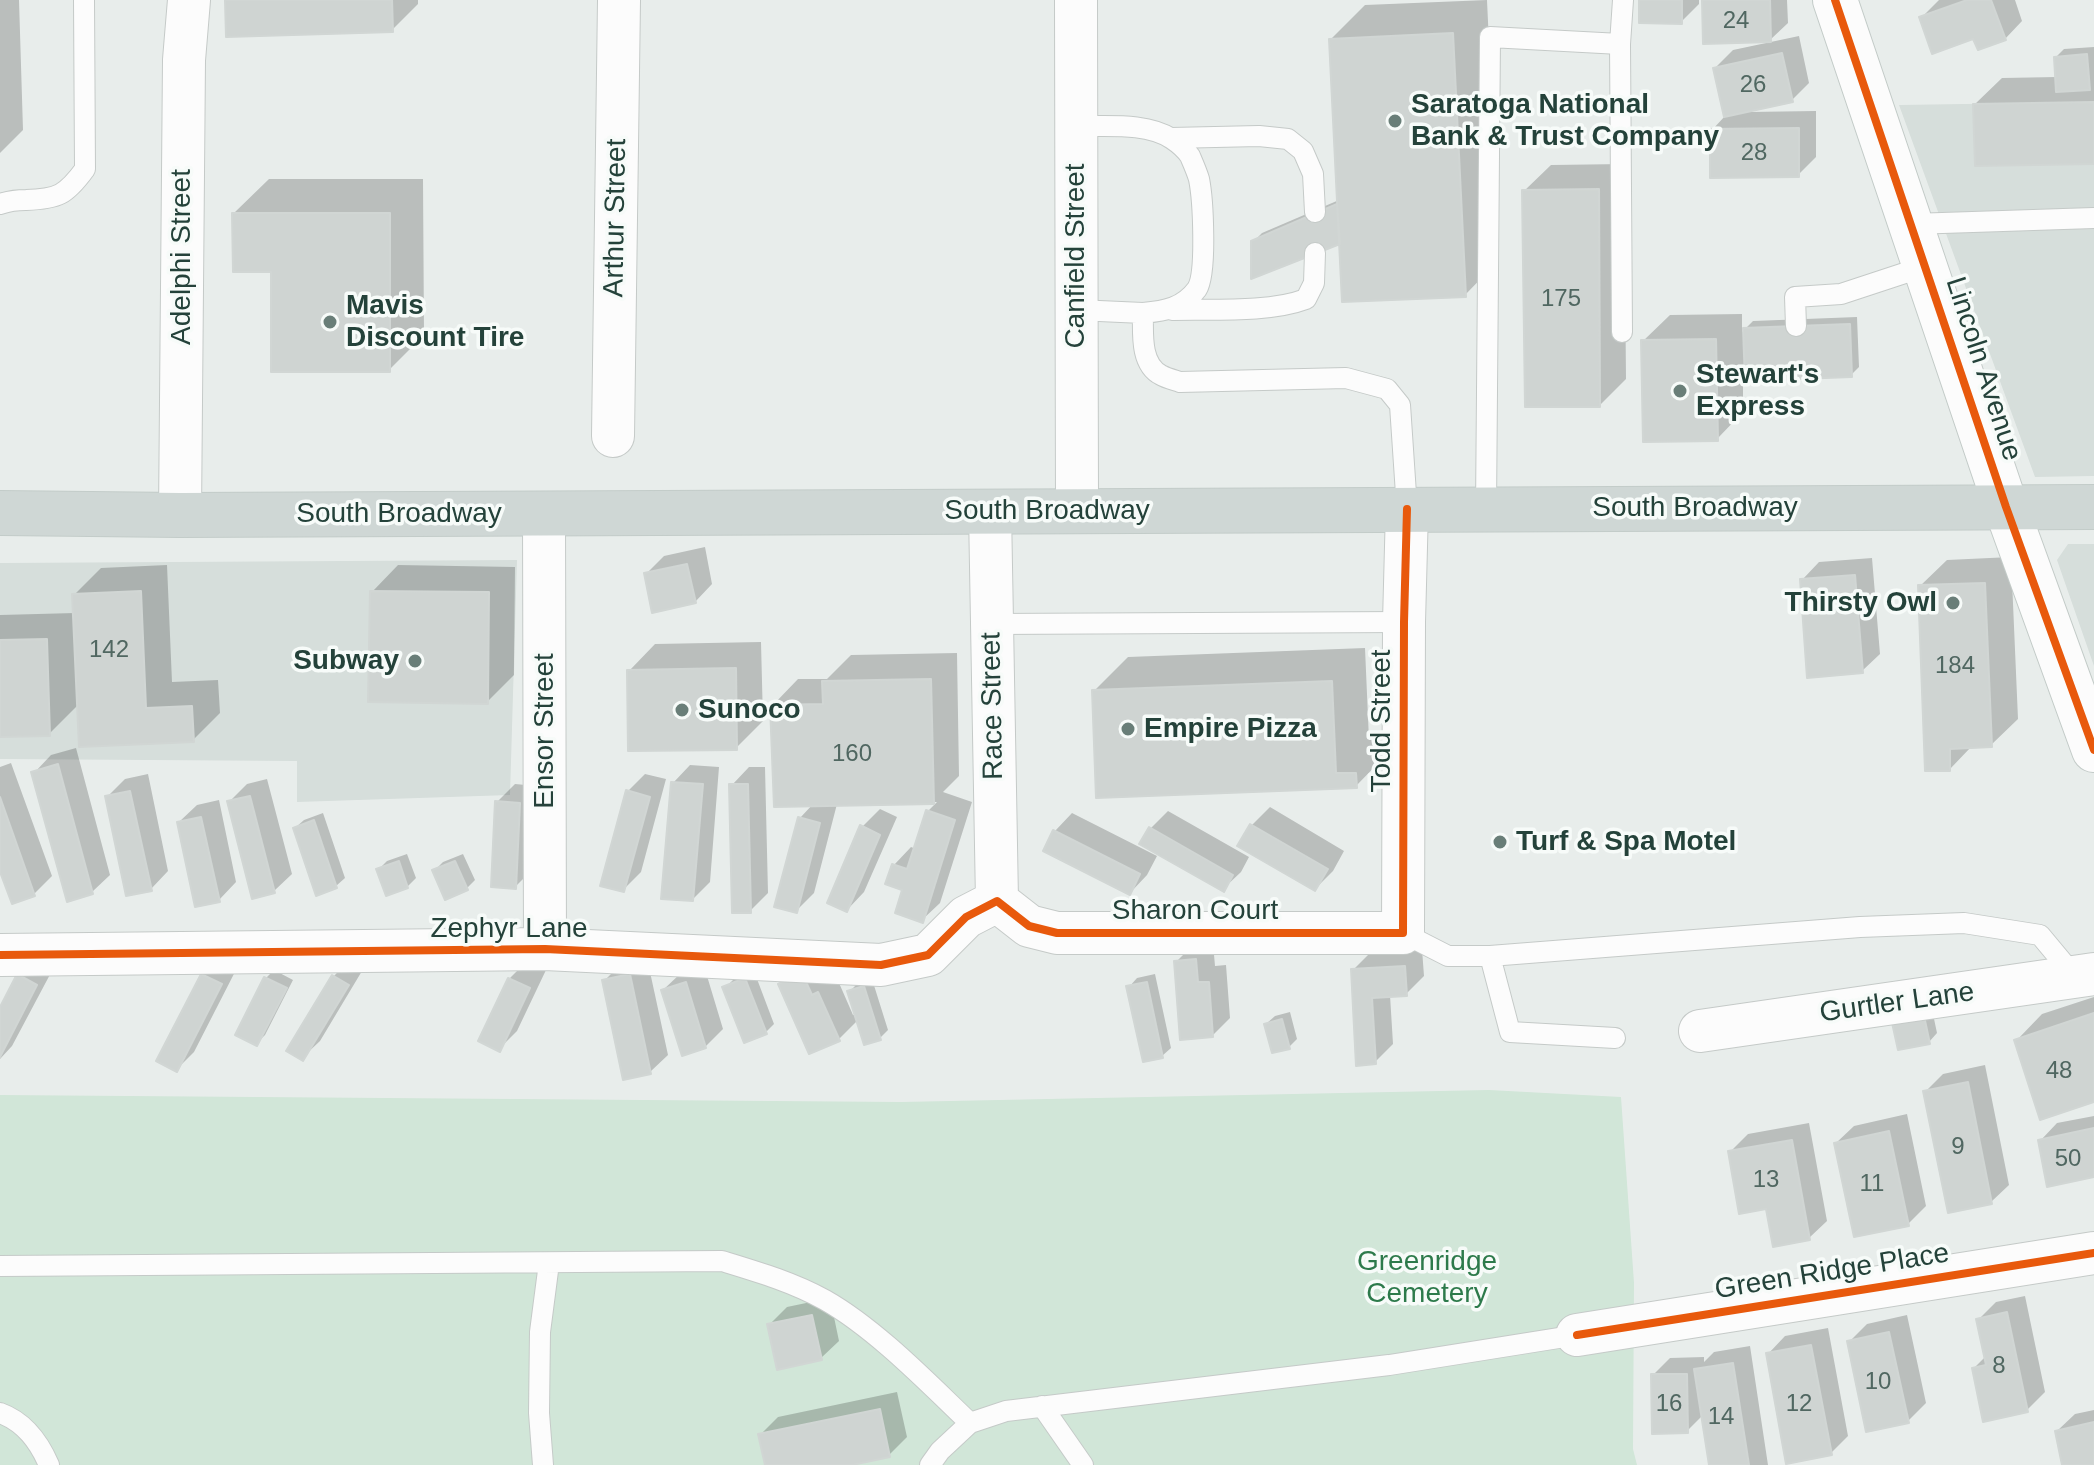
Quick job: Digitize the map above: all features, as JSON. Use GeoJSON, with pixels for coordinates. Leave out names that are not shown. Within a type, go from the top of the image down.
{"type":"FeatureCollection","features":[{"type":"Feature","properties":{"kind":"main road","name":"South Broadway"},"geometry":{"type":"LineString","coordinates":[[0,513],[544,514],[2094,507]]}},
{"type":"Feature","properties":{"kind":"street","name":"Adelphi Street"},"geometry":{"type":"LineString","coordinates":[[180,515],[184,60],[189,0]]}},
{"type":"Feature","properties":{"kind":"street","name":"Arthur Street"},"geometry":{"type":"LineString","coordinates":[[613,436],[619,0]]}},
{"type":"Feature","properties":{"kind":"street","name":"Canfield Street"},"geometry":{"type":"LineString","coordinates":[[1076,0],[1077,511]]}},
{"type":"Feature","properties":{"kind":"street","name":"Lincoln Avenue"},"geometry":{"type":"LineString","coordinates":[[1835,0],[2006,507],[2094,750]]}},
{"type":"Feature","properties":{"kind":"street","name":"Todd Street"},"geometry":{"type":"LineString","coordinates":[[1403,933],[1407,509]]}},
{"type":"Feature","properties":{"kind":"street","name":"Race Street"},"geometry":{"type":"LineString","coordinates":[[990,511],[997,901]]}},
{"type":"Feature","properties":{"kind":"street","name":"Ensor Street"},"geometry":{"type":"LineString","coordinates":[[544,514],[545,949]]}},
{"type":"Feature","properties":{"kind":"street","name":"Zephyr Lane"},"geometry":{"type":"LineString","coordinates":[[0,955],[545,949],[881,965],[928,955],[966,917],[997,901]]}},
{"type":"Feature","properties":{"kind":"street","name":"Sharon Court"},"geometry":{"type":"LineString","coordinates":[[997,901],[1029,926],[1057,933],[1403,933]]}},
{"type":"Feature","properties":{"kind":"street","name":"Gurtler Lane"},"geometry":{"type":"LineString","coordinates":[[1700,1031],[2084,976]]}},
{"type":"Feature","properties":{"kind":"street","name":"Green Ridge Place"},"geometry":{"type":"LineString","coordinates":[[1577,1335],[2094,1253]]}},
{"type":"Feature","properties":{"kind":"lane"},"geometry":{"type":"LineString","coordinates":[[0,204],[51,199],[72,187],[85,169],[84,0]]}},
{"type":"Feature","properties":{"kind":"lane"},"geometry":{"type":"LineString","coordinates":[[1622,332],[1620,44],[1623,0]]}},
{"type":"Feature","properties":{"kind":"lane"},"geometry":{"type":"LineString","coordinates":[[1486,509],[1490,37],[1620,44]]}},
{"type":"Feature","properties":{"kind":"lane"},"geometry":{"type":"LineString","coordinates":[[1076,126],[1147,129],[1171,138],[1189,153],[1199,178],[1203,259],[1199,286],[1185,302],[1168,310]]}},
{"type":"Feature","properties":{"kind":"lane"},"geometry":{"type":"LineString","coordinates":[[1171,138],[1259,136],[1288,139],[1303,151],[1313,174],[1315,212]]}},
{"type":"Feature","properties":{"kind":"lane"},"geometry":{"type":"LineString","coordinates":[[1912,224],[2094,218]]}},
{"type":"Feature","properties":{"kind":"lane"},"geometry":{"type":"LineString","coordinates":[[1077,310],[1143,313],[1291,305],[1306,299],[1314,283],[1315,253]]}},
{"type":"Feature","properties":{"kind":"lane"},"geometry":{"type":"LineString","coordinates":[[1796,326],[1795,297],[1841,294],[1926,266]]}},
{"type":"Feature","properties":{"kind":"lane"},"geometry":{"type":"LineString","coordinates":[[1143,313],[1143,341],[1148,362],[1158,374],[1180,382],[1346,378],[1387,389],[1400,405],[1407,509]]}},
{"type":"Feature","properties":{"kind":"lane"},"geometry":{"type":"LineString","coordinates":[[992,624],[1404,622]]}},
{"type":"Feature","properties":{"kind":"lane"},"geometry":{"type":"LineString","coordinates":[[1403,933],[1448,956],[1490,956],[1860,927],[1964,923],[2040,935],[2084,976]]}},
{"type":"Feature","properties":{"kind":"lane"},"geometry":{"type":"LineString","coordinates":[[1490,956],[1510,1032],[1615,1038]]}},
{"type":"Feature","properties":{"kind":"lane"},"geometry":{"type":"LineString","coordinates":[[0,1266],[722,1261],[779,1278],[827,1301],[878,1338],[970,1423]]}},
{"type":"Feature","properties":{"kind":"lane"},"geometry":{"type":"LineString","coordinates":[[543,1465],[539,1413],[540,1332],[549,1263]]}},
{"type":"Feature","properties":{"kind":"lane"},"geometry":{"type":"LineString","coordinates":[[930,1465],[940,1451],[970,1423],[1006,1411],[1389,1365],[1577,1335]]}},
{"type":"Feature","properties":{"kind":"lane"},"geometry":{"type":"LineString","coordinates":[[1042,1406],[1083,1465]]}},
{"type":"Feature","properties":{"kind":"lane"},"geometry":{"type":"LineString","coordinates":[[0,1413],[24,1427],[40,1445],[49,1465]]}},
{"type":"Feature","properties":{"kind":"shaded area"},"geometry":{"type":"Polygon","coordinates":[[[2094,102],[2094,476],[2035,477],[1899,105],[2094,102]]]}},
{"type":"Feature","properties":{"kind":"shaded area"},"geometry":{"type":"Polygon","coordinates":[[[2068,544],[2094,544],[2094,666],[2057,560],[2068,544]]]}},
{"type":"Feature","properties":{"kind":"shaded area"},"geometry":{"type":"Polygon","coordinates":[[[517,560],[510,795],[297,802],[297,761],[0,759],[0,563],[517,560]]]}},
{"type":"Feature","properties":{"kind":"green space","name":"Greenridge Cemetery"},"geometry":{"type":"Polygon","coordinates":[[[1489,1090],[1621,1097],[1634,1283],[1633,1449],[1637,1465],[0,1465],[0,1095],[901,1102],[1489,1090]]]}},
{"type":"Feature","properties":{"kind":"building"},"geometry":{"type":"Polygon","coordinates":[[[225,0],[392,0],[393,32],[226,37],[225,0]]]}},
{"type":"Feature","properties":{"kind":"building"},"geometry":{"type":"Polygon","coordinates":[[[1639,0],[1682,0],[1682,24],[1639,23],[1639,0]]]}},
{"type":"Feature","properties":{"kind":"building"},"geometry":{"type":"Polygon","coordinates":[[[1702,0],[1770,0],[1771,42],[1703,44],[1702,0]]]}},
{"type":"Feature","properties":{"kind":"building"},"geometry":{"type":"Polygon","coordinates":[[[1967,0],[1991,0],[2006,40],[1978,50],[1973,39],[1932,54],[1919,17],[1967,0]]]}},
{"type":"Feature","properties":{"kind":"building","name":"Saratoga National Bank & Trust Company"},"geometry":{"type":"Polygon","coordinates":[[[1453,33],[1466,297],[1342,302],[1329,39],[1453,33]]]}},
{"type":"Feature","properties":{"kind":"building"},"geometry":{"type":"Polygon","coordinates":[[[1782,53],[1793,102],[1724,117],[1713,68],[1782,53]]]}},
{"type":"Feature","properties":{"kind":"building"},"geometry":{"type":"Polygon","coordinates":[[[2087,54],[2090,90],[2056,92],[2054,57],[2087,54]]]}},
{"type":"Feature","properties":{"kind":"building"},"geometry":{"type":"Polygon","coordinates":[[[2094,102],[2094,164],[1975,166],[1973,104],[2094,102]]]}},
{"type":"Feature","properties":{"kind":"building"},"geometry":{"type":"Polygon","coordinates":[[[1799,128],[1799,177],[1710,178],[1710,129],[1799,128]]]}},
{"type":"Feature","properties":{"kind":"building"},"geometry":{"type":"Polygon","coordinates":[[[1599,189],[1600,407],[1525,407],[1522,190],[1599,189]]]}},
{"type":"Feature","properties":{"kind":"building"},"geometry":{"type":"Polygon","coordinates":[[[1337,204],[1340,244],[1251,279],[1251,241],[1337,204]]]}},
{"type":"Feature","properties":{"kind":"building","name":"Mavis Discount Tire"},"geometry":{"type":"Polygon","coordinates":[[[232,213],[390,213],[390,372],[271,372],[271,272],[233,272],[232,213]]]}},
{"type":"Feature","properties":{"kind":"building"},"geometry":{"type":"Polygon","coordinates":[[[1850,324],[1852,377],[1745,381],[1743,328],[1850,324]]]}},
{"type":"Feature","properties":{"kind":"building","name":"Stewart's Express"},"geometry":{"type":"Polygon","coordinates":[[[1716,339],[1718,441],[1643,442],[1641,340],[1716,339]]]}},
{"type":"Feature","properties":{"kind":"building"},"geometry":{"type":"Polygon","coordinates":[[[687,564],[696,603],[652,613],[644,573],[687,564]]]}},
{"type":"Feature","properties":{"kind":"building"},"geometry":{"type":"Polygon","coordinates":[[[1855,575],[1863,673],[1807,678],[1800,579],[1855,575]]]}},
{"type":"Feature","properties":{"kind":"building"},"geometry":{"type":"Polygon","coordinates":[[[1985,583],[1992,747],[1950,749],[1950,771],[1925,771],[1918,585],[1985,583]]]}},
{"type":"Feature","properties":{"kind":"building"},"geometry":{"type":"Polygon","coordinates":[[[141,591],[146,708],[192,706],[194,742],[79,747],[72,594],[141,591]]]}},
{"type":"Feature","properties":{"kind":"building"},"geometry":{"type":"Polygon","coordinates":[[[370,591],[489,592],[488,704],[368,702],[370,591]]]}},
{"type":"Feature","properties":{"kind":"building"},"geometry":{"type":"Polygon","coordinates":[[[47,639],[50,736],[0,737],[0,640],[47,639]]]}},
{"type":"Feature","properties":{"kind":"building","name":"Sunoco"},"geometry":{"type":"Polygon","coordinates":[[[736,668],[737,750],[628,751],[627,670],[736,668]]]}},
{"type":"Feature","properties":{"kind":"building"},"geometry":{"type":"Polygon","coordinates":[[[931,679],[934,804],[774,807],[770,705],[823,704],[822,681],[931,679]]]}},
{"type":"Feature","properties":{"kind":"building"},"geometry":{"type":"Polygon","coordinates":[[[1332,681],[1336,773],[1356,773],[1357,788],[1096,798],[1092,690],[1332,681]]]}},
{"type":"Feature","properties":{"kind":"building"},"geometry":{"type":"Polygon","coordinates":[[[58,764],[93,894],[67,902],[31,772],[58,764]]]}},
{"type":"Feature","properties":{"kind":"building"},"geometry":{"type":"Polygon","coordinates":[[[671,782],[703,784],[693,901],[661,899],[671,782]]]}},
{"type":"Feature","properties":{"kind":"building"},"geometry":{"type":"Polygon","coordinates":[[[729,784],[748,784],[751,913],[732,913],[729,784]]]}},
{"type":"Feature","properties":{"kind":"building"},"geometry":{"type":"Polygon","coordinates":[[[626,790],[650,797],[624,892],[600,886],[626,790]]]}},
{"type":"Feature","properties":{"kind":"building"},"geometry":{"type":"Polygon","coordinates":[[[130,791],[152,891],[126,896],[105,796],[130,791]]]}},
{"type":"Feature","properties":{"kind":"building"},"geometry":{"type":"Polygon","coordinates":[[[250,796],[275,893],[252,899],[227,801],[250,796]]]}},
{"type":"Feature","properties":{"kind":"building"},"geometry":{"type":"Polygon","coordinates":[[[0,797],[35,896],[12,904],[0,872],[0,797]]]}},
{"type":"Feature","properties":{"kind":"building"},"geometry":{"type":"Polygon","coordinates":[[[495,801],[520,803],[516,889],[491,887],[495,801]]]}},
{"type":"Feature","properties":{"kind":"building"},"geometry":{"type":"Polygon","coordinates":[[[926,810],[955,820],[923,923],[895,913],[902,890],[885,884],[892,864],[907,869],[926,810]]]}},
{"type":"Feature","properties":{"kind":"building"},"geometry":{"type":"Polygon","coordinates":[[[201,817],[220,902],[195,907],[177,822],[201,817]]]}},
{"type":"Feature","properties":{"kind":"building"},"geometry":{"type":"Polygon","coordinates":[[[798,817],[820,823],[797,913],[774,907],[798,817]]]}},
{"type":"Feature","properties":{"kind":"building"},"geometry":{"type":"Polygon","coordinates":[[[314,820],[337,888],[316,896],[293,828],[314,820]]]}},
{"type":"Feature","properties":{"kind":"building"},"geometry":{"type":"Polygon","coordinates":[[[1250,824],[1328,869],[1315,891],[1237,846],[1250,824]]]}},
{"type":"Feature","properties":{"kind":"building"},"geometry":{"type":"Polygon","coordinates":[[[860,825],[880,835],[847,912],[827,903],[860,825]]]}},
{"type":"Feature","properties":{"kind":"building"},"geometry":{"type":"Polygon","coordinates":[[[1149,827],[1233,875],[1224,892],[1139,844],[1149,827]]]}},
{"type":"Feature","properties":{"kind":"building"},"geometry":{"type":"Polygon","coordinates":[[[1053,830],[1140,874],[1130,895],[1043,851],[1053,830]]]}},
{"type":"Feature","properties":{"kind":"building"},"geometry":{"type":"Polygon","coordinates":[[[399,861],[408,888],[386,896],[376,869],[399,861]]]}},
{"type":"Feature","properties":{"kind":"building"},"geometry":{"type":"Polygon","coordinates":[[[455,861],[468,890],[445,900],[432,870],[455,861]]]}},
{"type":"Feature","properties":{"kind":"building"},"geometry":{"type":"Polygon","coordinates":[[[1196,959],[1198,982],[1209,982],[1213,1037],[1180,1040],[1174,961],[1196,959]]]}},
{"type":"Feature","properties":{"kind":"building"},"geometry":{"type":"Polygon","coordinates":[[[1405,966],[1407,996],[1372,998],[1376,1064],[1356,1066],[1351,969],[1405,966]]]}},
{"type":"Feature","properties":{"kind":"building"},"geometry":{"type":"Polygon","coordinates":[[[802,973],[812,995],[818,992],[840,1041],[809,1054],[778,984],[802,973]]]}},
{"type":"Feature","properties":{"kind":"building"},"geometry":{"type":"Polygon","coordinates":[[[17,974],[37,985],[0,1057],[0,1007],[17,974]]]}},
{"type":"Feature","properties":{"kind":"building"},"geometry":{"type":"Polygon","coordinates":[[[201,974],[222,984],[177,1072],[156,1061],[201,974]]]}},
{"type":"Feature","properties":{"kind":"building"},"geometry":{"type":"Polygon","coordinates":[[[630,974],[651,1074],[623,1080],[602,980],[630,974]]]}},
{"type":"Feature","properties":{"kind":"building"},"geometry":{"type":"Polygon","coordinates":[[[332,975],[349,985],[303,1061],[286,1051],[332,975]]]}},
{"type":"Feature","properties":{"kind":"building"},"geometry":{"type":"Polygon","coordinates":[[[264,977],[287,988],[257,1046],[235,1035],[264,977]]]}},
{"type":"Feature","properties":{"kind":"building"},"geometry":{"type":"Polygon","coordinates":[[[508,978],[530,988],[500,1052],[478,1041],[508,978]]]}},
{"type":"Feature","properties":{"kind":"building"},"geometry":{"type":"Polygon","coordinates":[[[745,978],[767,1034],[744,1043],[722,987],[745,978]]]}},
{"type":"Feature","properties":{"kind":"building"},"geometry":{"type":"Polygon","coordinates":[[[686,982],[706,1048],[682,1056],[661,990],[686,982]]]}},
{"type":"Feature","properties":{"kind":"building"},"geometry":{"type":"Polygon","coordinates":[[[1147,982],[1163,1058],[1143,1062],[1126,986],[1147,982]]]}},
{"type":"Feature","properties":{"kind":"building"},"geometry":{"type":"Polygon","coordinates":[[[864,986],[881,1040],[864,1045],[847,991],[864,986]]]}},
{"type":"Feature","properties":{"kind":"building"},"geometry":{"type":"Polygon","coordinates":[[[1921,1002],[1930,1044],[1898,1050],[1889,1009],[1921,1002]]]}},
{"type":"Feature","properties":{"kind":"building"},"geometry":{"type":"Polygon","coordinates":[[[2094,1013],[2094,1102],[2040,1120],[2014,1040],[2094,1013]]]}},
{"type":"Feature","properties":{"kind":"building"},"geometry":{"type":"Polygon","coordinates":[[[1282,1019],[1290,1049],[1272,1053],[1264,1024],[1282,1019]]]}},
{"type":"Feature","properties":{"kind":"building"},"geometry":{"type":"Polygon","coordinates":[[[1968,1082],[1992,1204],[1948,1213],[1923,1091],[1968,1082]]]}},
{"type":"Feature","properties":{"kind":"building"},"geometry":{"type":"Polygon","coordinates":[[[2094,1128],[2094,1177],[2047,1187],[2038,1140],[2094,1128]]]}},
{"type":"Feature","properties":{"kind":"building"},"geometry":{"type":"Polygon","coordinates":[[[1889,1131],[1909,1226],[1854,1237],[1834,1143],[1889,1131]]]}},
{"type":"Feature","properties":{"kind":"building"},"geometry":{"type":"Polygon","coordinates":[[[1792,1140],[1810,1240],[1773,1247],[1766,1209],[1739,1214],[1728,1151],[1792,1140]]]}},
{"type":"Feature","properties":{"kind":"building"},"geometry":{"type":"Polygon","coordinates":[[[2007,1312],[2028,1412],[1983,1422],[1972,1368],[1986,1365],[1976,1319],[2007,1312]]]}},
{"type":"Feature","properties":{"kind":"building"},"geometry":{"type":"Polygon","coordinates":[[[812,1315],[822,1360],[777,1370],[767,1324],[812,1315]]]}},
{"type":"Feature","properties":{"kind":"building"},"geometry":{"type":"Polygon","coordinates":[[[1889,1332],[1909,1423],[1866,1432],[1847,1341],[1889,1332]]]}},
{"type":"Feature","properties":{"kind":"building"},"geometry":{"type":"Polygon","coordinates":[[[1811,1345],[1832,1455],[1786,1464],[1766,1353],[1811,1345]]]}},
{"type":"Feature","properties":{"kind":"building"},"geometry":{"type":"Polygon","coordinates":[[[1733,1363],[1749,1465],[1709,1465],[1694,1369],[1733,1363]]]}},
{"type":"Feature","properties":{"kind":"building"},"geometry":{"type":"Polygon","coordinates":[[[1651,1374],[1687,1374],[1688,1433],[1652,1434],[1651,1374]]]}},
{"type":"Feature","properties":{"kind":"building"},"geometry":{"type":"Polygon","coordinates":[[[880,1409],[890,1457],[852,1465],[765,1465],[758,1434],[880,1409]]]}},
{"type":"Feature","properties":{"kind":"building"},"geometry":{"type":"Polygon","coordinates":[[[2094,1422],[2094,1465],[2062,1465],[2055,1431],[2094,1422]]]}},
{"type":"Feature","properties":{"kind":"cycle path"},"geometry":{"type":"LineString","coordinates":[[1835,0],[2006,507],[2094,750]]}},
{"type":"Feature","properties":{"kind":"cycle path"},"geometry":{"type":"LineString","coordinates":[[0,955],[545,949],[881,965],[928,955],[966,917],[997,901],[1029,926],[1057,933],[1403,933],[1407,509]]}},
{"type":"Feature","properties":{"kind":"cycle path"},"geometry":{"type":"LineString","coordinates":[[1577,1335],[2094,1253]]}},
{"type":"Feature","properties":{"kind":"place","name":"Saratoga National Bank & Trust Company"},"geometry":{"type":"Point","coordinates":[1395,121]}},
{"type":"Feature","properties":{"kind":"place","name":"Mavis Discount Tire"},"geometry":{"type":"Point","coordinates":[330,322]}},
{"type":"Feature","properties":{"kind":"place","name":"Stewart's Express"},"geometry":{"type":"Point","coordinates":[1680,391]}},
{"type":"Feature","properties":{"kind":"place","name":"Thirsty Owl"},"geometry":{"type":"Point","coordinates":[1953,603]}},
{"type":"Feature","properties":{"kind":"place","name":"Subway"},"geometry":{"type":"Point","coordinates":[415,661]}},
{"type":"Feature","properties":{"kind":"place","name":"Sunoco"},"geometry":{"type":"Point","coordinates":[682,710]}},
{"type":"Feature","properties":{"kind":"place","name":"Empire Pizza"},"geometry":{"type":"Point","coordinates":[1128,729]}},
{"type":"Feature","properties":{"kind":"place","name":"Turf & Spa Motel"},"geometry":{"type":"Point","coordinates":[1500,842]}}]}
